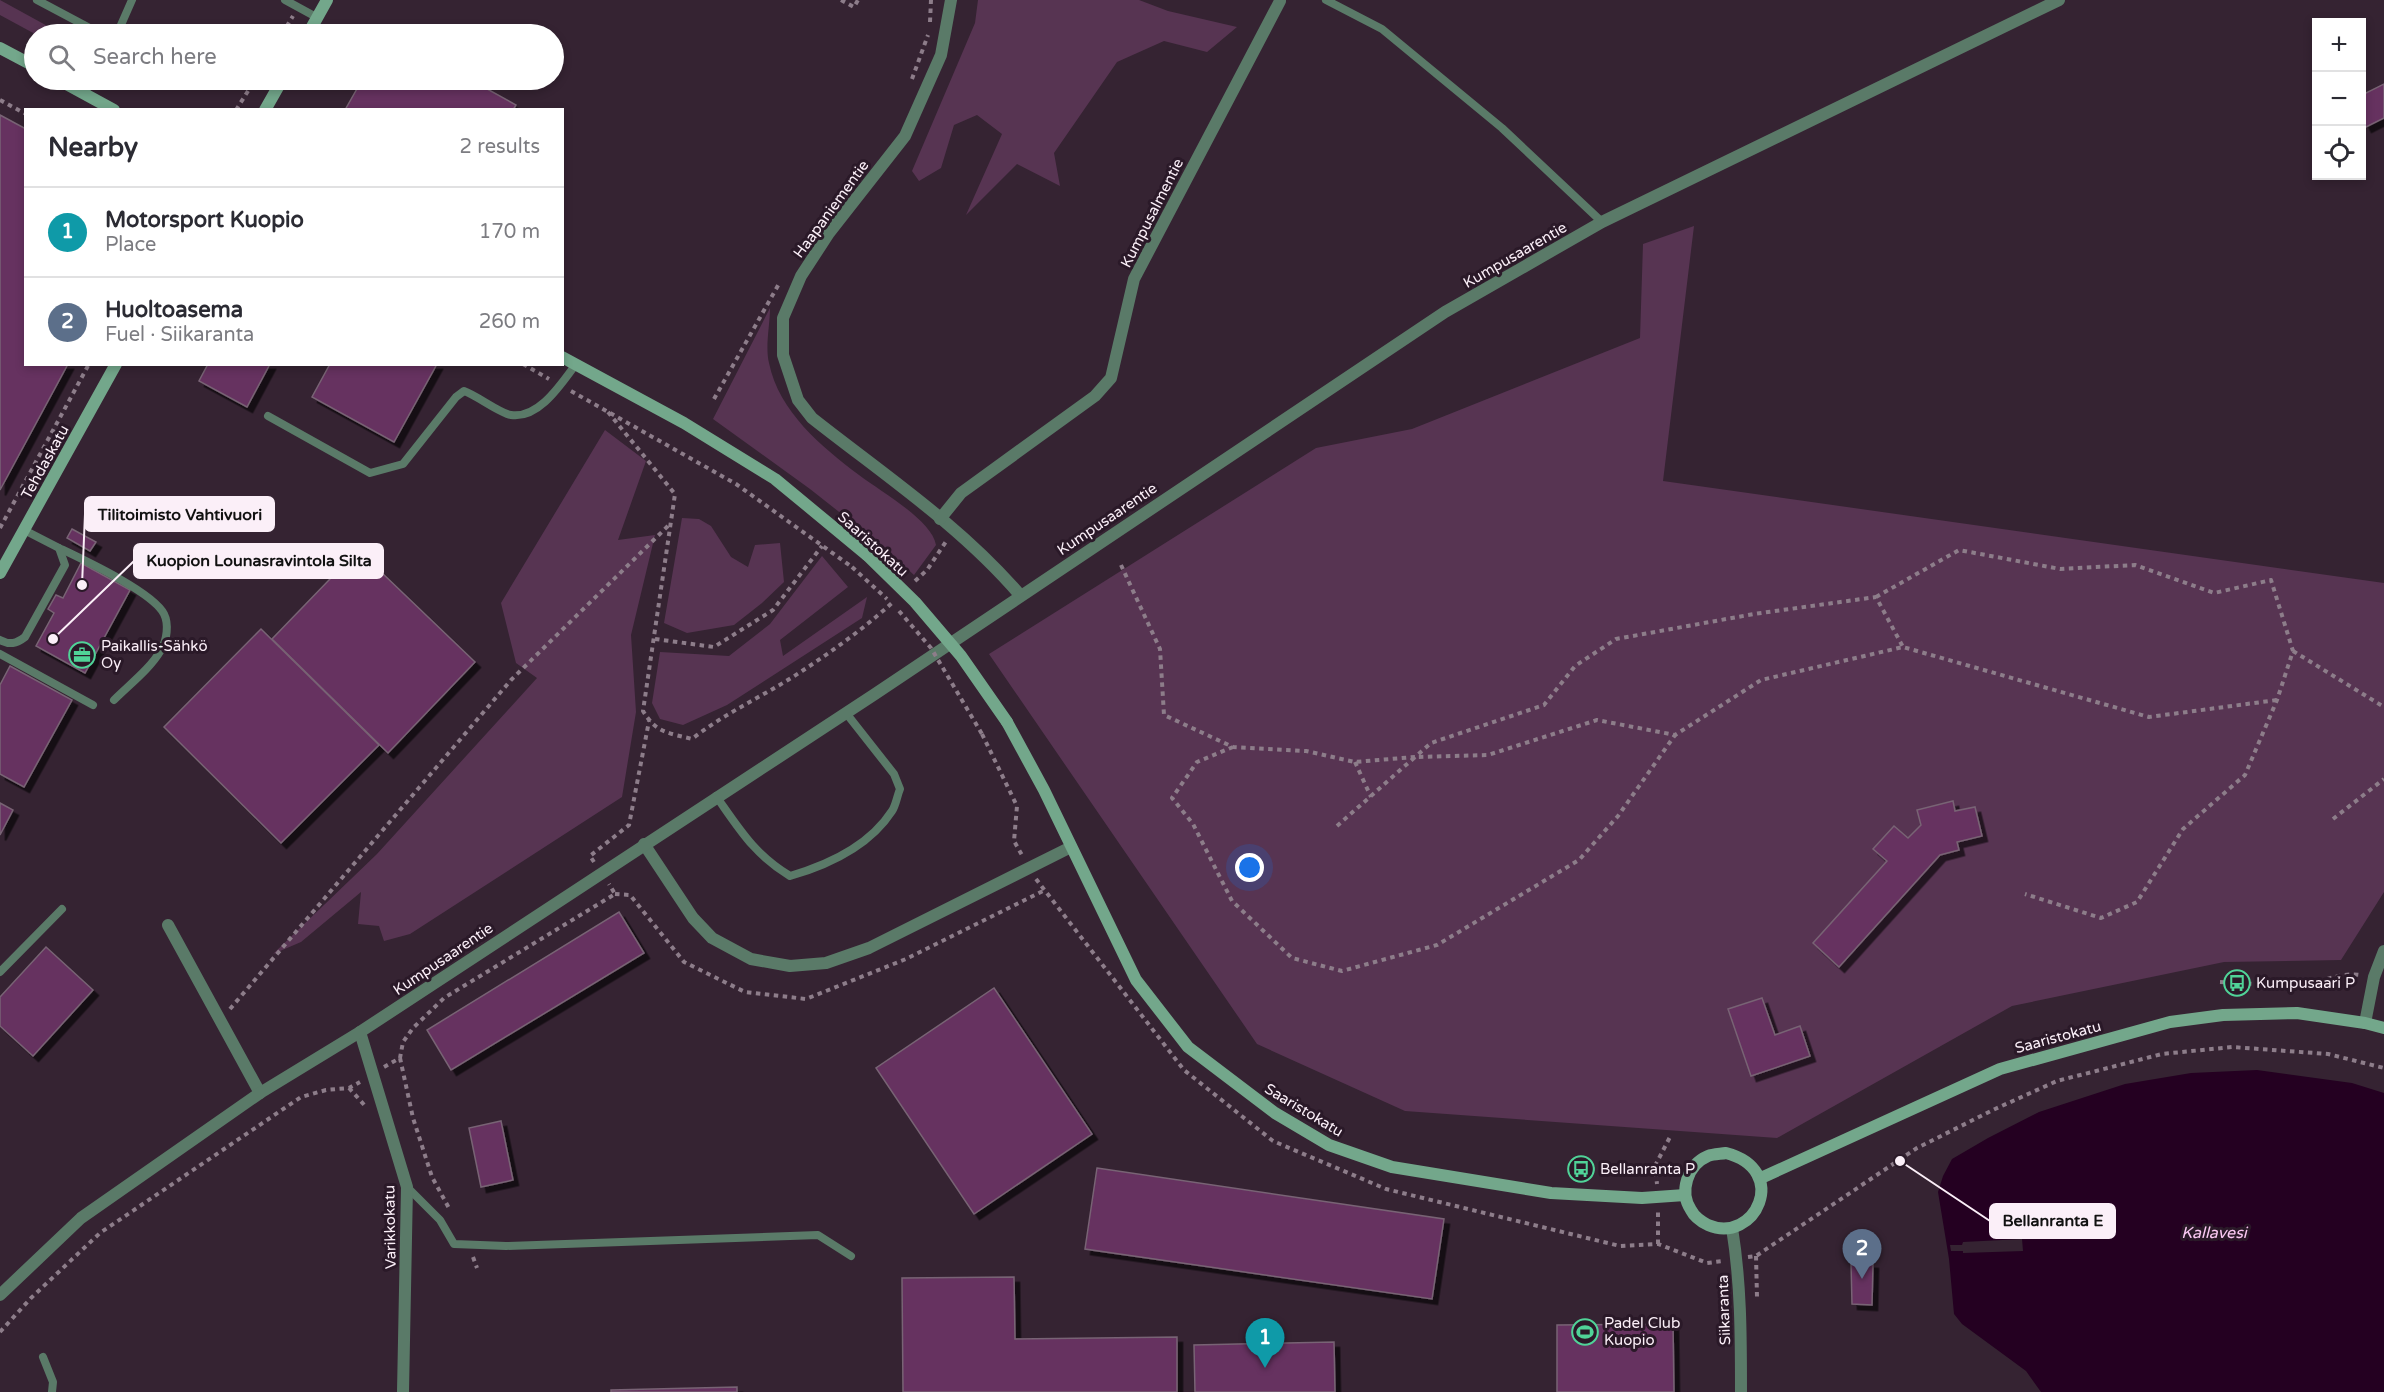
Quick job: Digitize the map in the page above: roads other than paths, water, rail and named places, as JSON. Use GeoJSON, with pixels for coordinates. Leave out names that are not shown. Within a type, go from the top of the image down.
{"type":"FeatureCollection","features":[{"type":"Feature","properties":{"kind":"main road"},"geometry":{"type":"LineString","coordinates":[[314,24],[327,0]]}},
{"type":"Feature","properties":{"kind":"main road"},"geometry":{"type":"LineString","coordinates":[[0,48],[24,61]]}},
{"type":"Feature","properties":{"kind":"main road"},"geometry":{"type":"LineString","coordinates":[[78,90],[110,108]]}},
{"type":"Feature","properties":{"kind":"main road"},"geometry":{"type":"LineString","coordinates":[[266,108],[276,90]]}},
{"type":"Feature","properties":{"kind":"main road","name":"Saaristokatu"},"geometry":{"type":"LineString","coordinates":[[564,358],[684,423],[775,479],[867,555],[915,602],[961,656],[1007,722],[1136,980],[1188,1047],[1275,1113],[1329,1145],[1392,1167],[1551,1193],[1642,1198],[1685,1196]]}},
{"type":"Feature","properties":{"kind":"main road","name":"Tehdaskatu"},"geometry":{"type":"LineString","coordinates":[[0,573],[115,366]]}},
{"type":"Feature","properties":{"kind":"main road","name":"Saaristokatu"},"geometry":{"type":"LineString","coordinates":[[1761,1178],[2000,1069],[2170,1022],[2223,1015],[2297,1013],[2384,1028]]}},
{"type":"Feature","properties":{"kind":"main road"},"geometry":{"type":"LineString","coordinates":[[1726,1153],[1737,1156],[1750,1164],[1761,1178],[1761,1199],[1756,1209],[1742,1224],[1732,1228],[1715,1228],[1703,1223],[1691,1211],[1685,1196],[1689,1173],[1699,1162],[1709,1156],[1726,1153]]}},
{"type":"Feature","properties":{"kind":"street","name":"Haapaniementie"},"geometry":{"type":"LineString","coordinates":[[951,0],[941,55],[904,136],[829,233],[801,276],[783,318],[783,355],[798,400],[812,418],[954,530],[998,570],[1020,595]]}},
{"type":"Feature","properties":{"kind":"street","name":"Kumpusalmentie"},"geometry":{"type":"LineString","coordinates":[[940,519],[961,493],[1095,396],[1111,378],[1134,279],[1280,0]]}},
{"type":"Feature","properties":{"kind":"street","name":"Kumpusaarentie"},"geometry":{"type":"LineString","coordinates":[[0,1295],[81,1218],[260,1093],[360,1032],[846,712],[1445,312],[1602,222],[2059,0]]}},
{"type":"Feature","properties":{"kind":"street"},"geometry":{"type":"LineString","coordinates":[[644,844],[693,918],[712,938],[751,959],[790,966],[826,963],[869,948],[1071,847]]}},
{"type":"Feature","properties":{"kind":"street"},"geometry":{"type":"LineString","coordinates":[[168,925],[260,1093]]}},
{"type":"Feature","properties":{"kind":"street"},"geometry":{"type":"LineString","coordinates":[[2365,1023],[2374,977],[2384,951]]}},
{"type":"Feature","properties":{"kind":"street","name":"Varikkokatu"},"geometry":{"type":"LineString","coordinates":[[360,1032],[407,1187],[403,1392]]}},
{"type":"Feature","properties":{"kind":"street","name":"Siikaranta"},"geometry":{"type":"LineString","coordinates":[[1732,1228],[1741,1312],[1741,1392]]}},
{"type":"Feature","properties":{"kind":"lane"},"geometry":{"type":"LineString","coordinates":[[37,0],[82,24]]}},
{"type":"Feature","properties":{"kind":"lane"},"geometry":{"type":"LineString","coordinates":[[121,24],[132,0]]}},
{"type":"Feature","properties":{"kind":"lane"},"geometry":{"type":"LineString","coordinates":[[285,0],[318,18]]}},
{"type":"Feature","properties":{"kind":"lane"},"geometry":{"type":"LineString","coordinates":[[1326,0],[1382,29],[1502,128],[1602,222]]}},
{"type":"Feature","properties":{"kind":"lane"},"geometry":{"type":"LineString","coordinates":[[268,416],[369,473],[403,464],[464,391],[509,415],[522,414],[535,409],[560,385],[576,364]]}},
{"type":"Feature","properties":{"kind":"lane"},"geometry":{"type":"LineString","coordinates":[[24,530],[100,567],[143,594],[164,613],[167,630],[163,647],[154,662],[114,700]]}},
{"type":"Feature","properties":{"kind":"lane"},"geometry":{"type":"LineString","coordinates":[[0,640],[8,644],[17,643],[26,638],[65,565],[59,548]]}},
{"type":"Feature","properties":{"kind":"lane"},"geometry":{"type":"LineString","coordinates":[[0,654],[93,705]]}},
{"type":"Feature","properties":{"kind":"lane"},"geometry":{"type":"LineString","coordinates":[[716,796],[768,863],[790,876],[815,869],[844,854],[872,834],[892,810],[900,789],[894,774],[846,712]]}},
{"type":"Feature","properties":{"kind":"lane"},"geometry":{"type":"LineString","coordinates":[[0,972],[62,909]]}},
{"type":"Feature","properties":{"kind":"lane"},"geometry":{"type":"LineString","coordinates":[[407,1187],[440,1220],[454,1244],[506,1246],[818,1235],[851,1256]]}},
{"type":"Feature","properties":{"kind":"lane"},"geometry":{"type":"LineString","coordinates":[[43,1357],[53,1382],[52,1392]]}},
{"type":"Feature","properties":{"kind":"water","name":"Kallavesi"},"geometry":{"type":"Polygon","coordinates":[[[2257,1070],[2352,1083],[2384,1093],[2384,1392],[2041,1392],[2026,1371],[1962,1324],[1954,1314],[1949,1259],[1938,1192],[1952,1159],[2039,1112],[2125,1084],[2191,1073],[2257,1070]]]}},
{"type":"Feature","properties":{"kind":"place","name":"Tilitoimisto Vahtivuori"},"geometry":{"type":"Point","coordinates":[82,585]}},
{"type":"Feature","properties":{"kind":"place","name":"Kuopion Lounasravintola Silta"},"geometry":{"type":"Point","coordinates":[53,639]}},
{"type":"Feature","properties":{"kind":"place","name":"Paikallis-Sähkö Oy"},"geometry":{"type":"Point","coordinates":[82,655]}},
{"type":"Feature","properties":{"kind":"place","name":"Kumpusaari P"},"geometry":{"type":"Point","coordinates":[2237,983]}},
{"type":"Feature","properties":{"kind":"place","name":"Bellanranta E"},"geometry":{"type":"Point","coordinates":[1900,1161]}},
{"type":"Feature","properties":{"kind":"place","name":"Bellanranta P"},"geometry":{"type":"Point","coordinates":[1581,1169]}},
{"type":"Feature","properties":{"kind":"place","name":"Huoltoasema"},"geometry":{"type":"Point","coordinates":[1862,1279]}},
{"type":"Feature","properties":{"kind":"place","name":"Padel Club Kuopio"},"geometry":{"type":"Point","coordinates":[1585,1332]}},
{"type":"Feature","properties":{"kind":"place","name":"Motorsport Kuopio"},"geometry":{"type":"Point","coordinates":[1265,1368]}}]}
